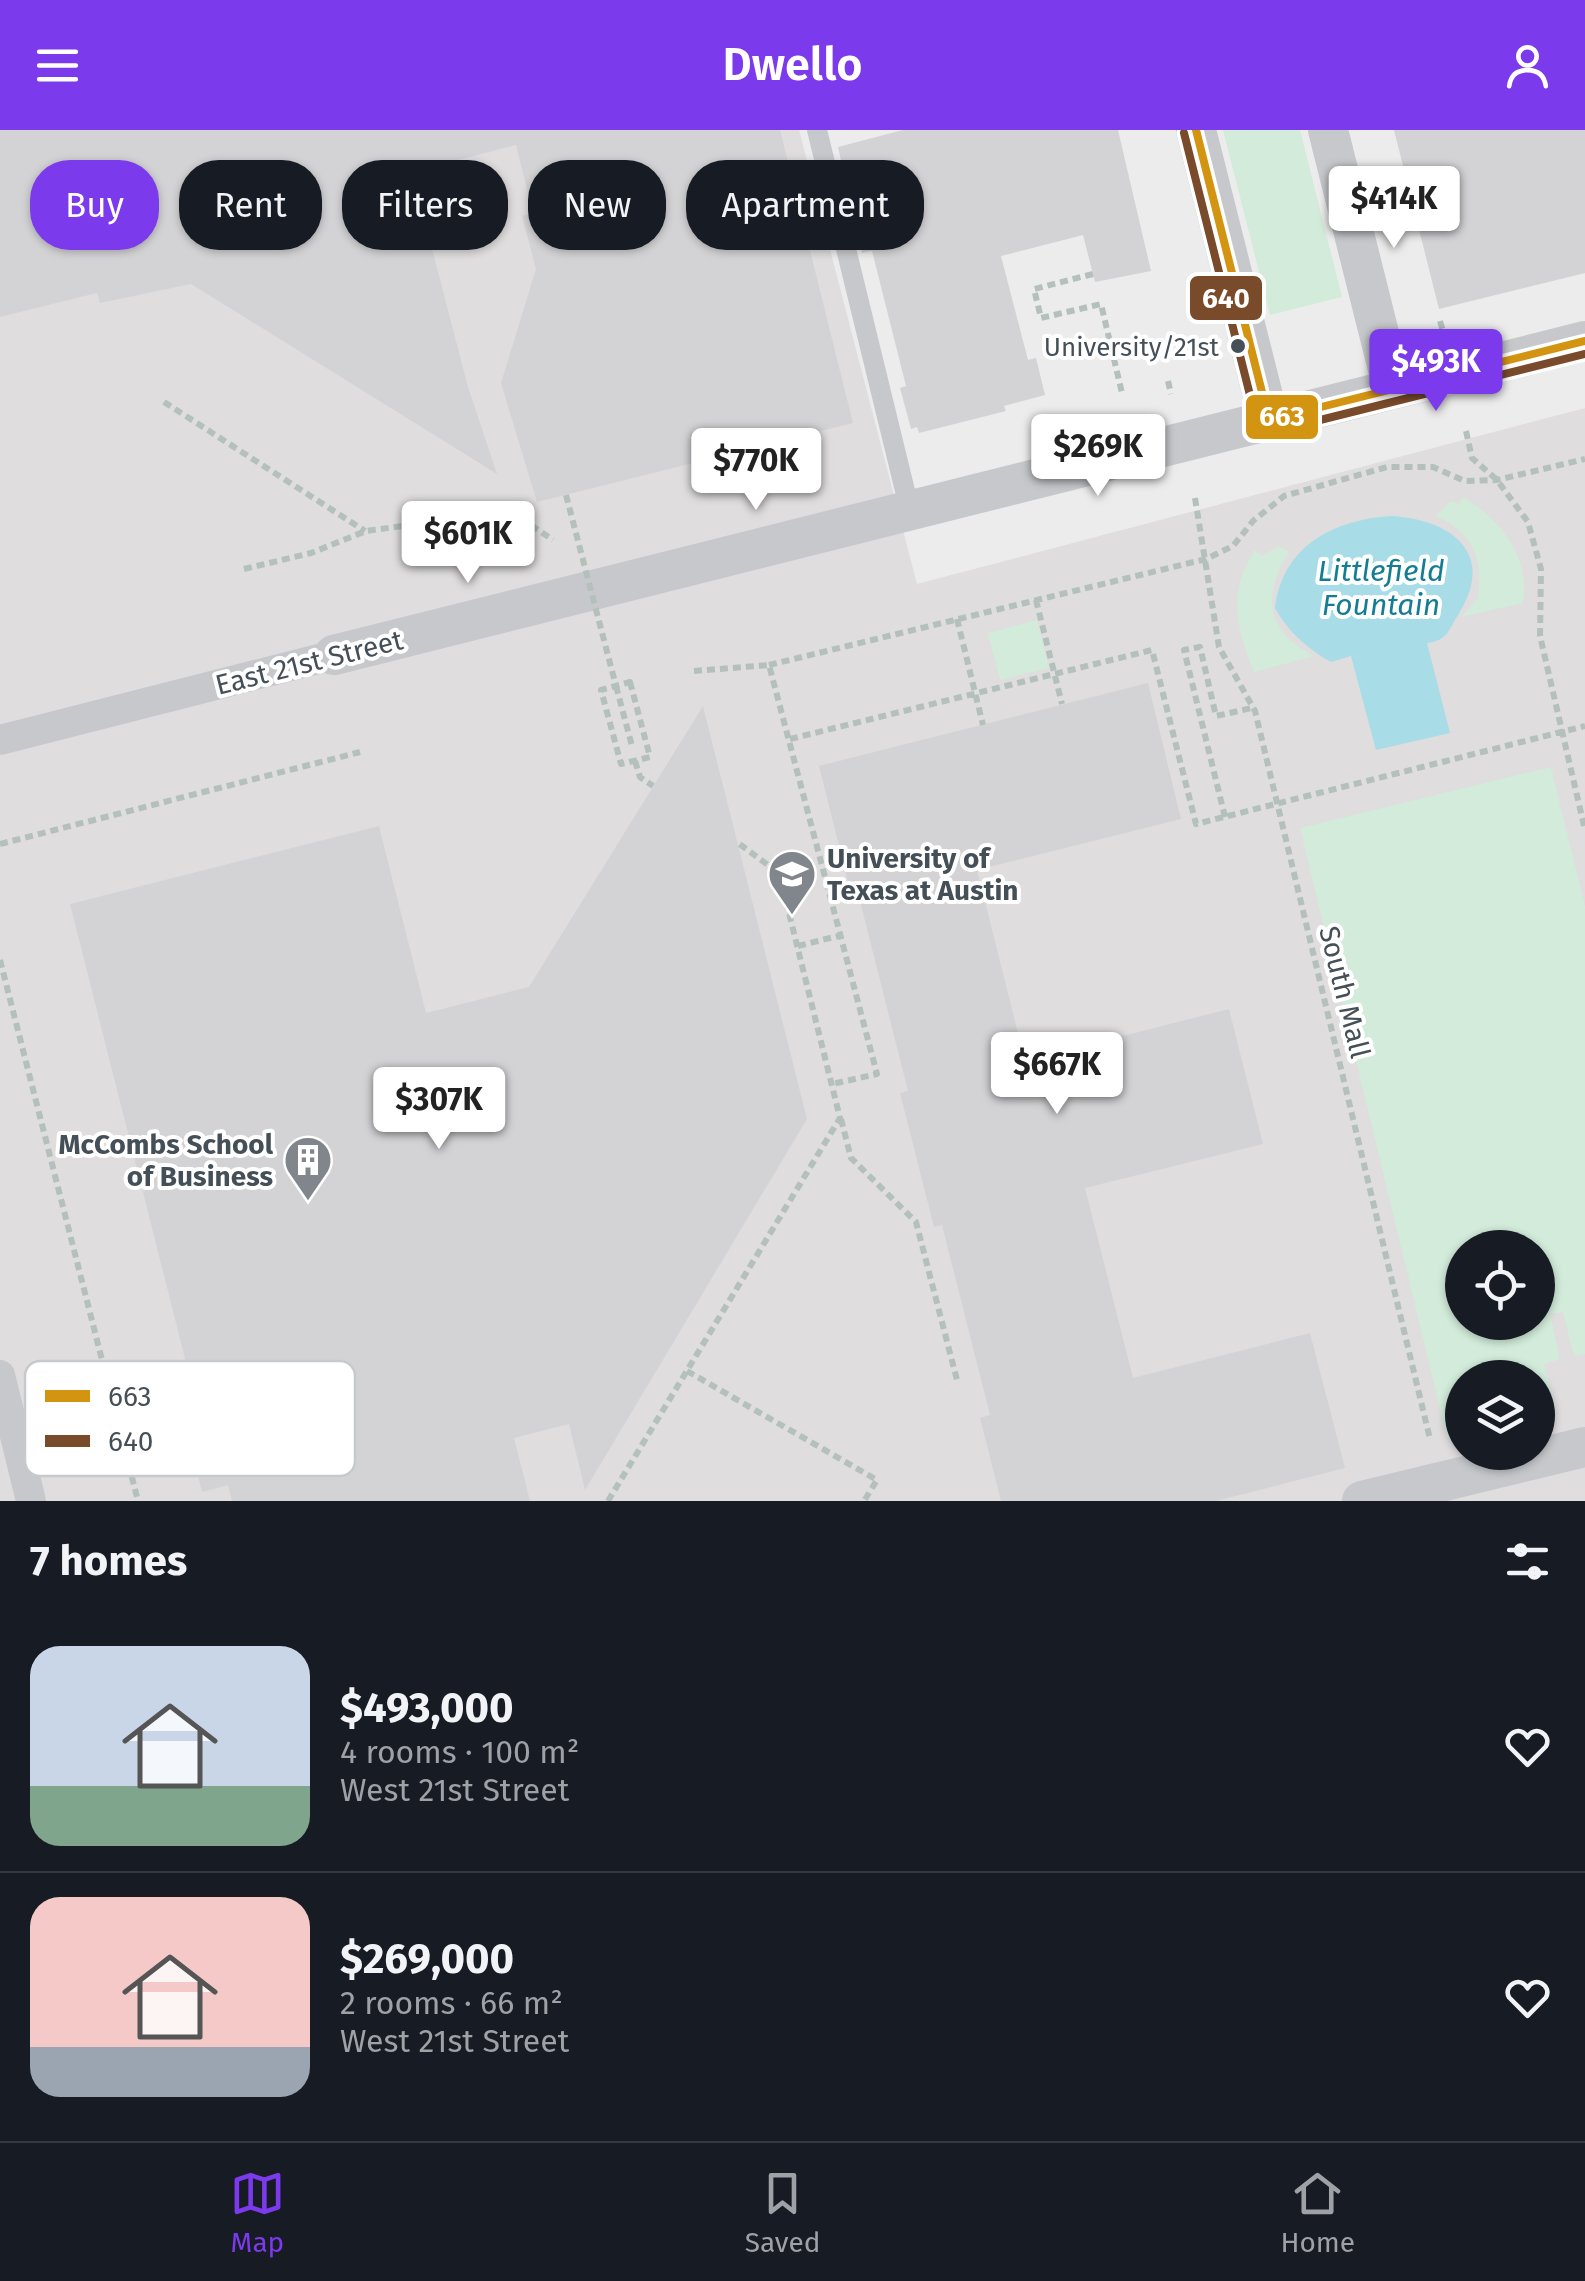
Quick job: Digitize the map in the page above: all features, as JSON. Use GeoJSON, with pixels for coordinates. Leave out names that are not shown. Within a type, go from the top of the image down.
{"type":"FeatureCollection","features":[{"type":"Feature","properties":{"kind":"street"},"geometry":{"type":"LineString","coordinates":[[1196,130],[1269,420]]}},
{"type":"Feature","properties":{"kind":"street"},"geometry":{"type":"LineString","coordinates":[[1328,130],[1393,389]]}},
{"type":"Feature","properties":{"kind":"street","name":"East 21st Street"},"geometry":{"type":"LineString","coordinates":[[0,740],[1585,340]]}},
{"type":"Feature","properties":{"kind":"street"},"geometry":{"type":"LineString","coordinates":[[0,1375],[31,1501]]}},
{"type":"Feature","properties":{"kind":"street"},"geometry":{"type":"LineString","coordinates":[[1362,1501],[1585,1447]]}},
{"type":"Feature","properties":{"kind":"lane"},"geometry":{"type":"LineString","coordinates":[[817,130],[910,510]]}},
{"type":"Feature","properties":{"kind":"path"},"geometry":{"type":"LineString","coordinates":[[1093,274],[1034,289],[1041,318],[1101,304],[1122,392]]}},
{"type":"Feature","properties":{"kind":"path"},"geometry":{"type":"LineString","coordinates":[[1440,321],[1442,331]]}},
{"type":"Feature","properties":{"kind":"path"},"geometry":{"type":"LineString","coordinates":[[1168,381],[1171,394]]}},
{"type":"Feature","properties":{"kind":"path"},"geometry":{"type":"LineString","coordinates":[[164,402],[366,531]]}},
{"type":"Feature","properties":{"kind":"path"},"geometry":{"type":"LineString","coordinates":[[1466,431],[1472,458],[1497,480],[1528,522],[1541,569],[1540,636],[1585,830]]}},
{"type":"Feature","properties":{"kind":"path"},"geometry":{"type":"LineString","coordinates":[[694,670],[769,664],[1206,559],[1233,546],[1253,522],[1284,496],[1387,467],[1433,467],[1465,481],[1497,480],[1585,459]]}},
{"type":"Feature","properties":{"kind":"path"},"geometry":{"type":"LineString","coordinates":[[566,494],[632,746]]}},
{"type":"Feature","properties":{"kind":"path","name":"South Mall"},"geometry":{"type":"LineString","coordinates":[[1196,498],[1220,648],[1252,708],[1440,1482]]}},
{"type":"Feature","properties":{"kind":"path"},"geometry":{"type":"LineString","coordinates":[[244,569],[310,552],[366,531],[510,510],[553,540]]}},
{"type":"Feature","properties":{"kind":"path"},"geometry":{"type":"LineString","coordinates":[[1036,600],[1062,704]]}},
{"type":"Feature","properties":{"kind":"path"},"geometry":{"type":"LineString","coordinates":[[956,619],[984,724]]}},
{"type":"Feature","properties":{"kind":"path"},"geometry":{"type":"LineString","coordinates":[[1226,817],[1184,650],[1200,647],[1216,716],[1252,708]]}},
{"type":"Feature","properties":{"kind":"path"},"geometry":{"type":"LineString","coordinates":[[790,740],[1152,650],[1196,824],[1585,726]]}},
{"type":"Feature","properties":{"kind":"path"},"geometry":{"type":"LineString","coordinates":[[769,664],[877,1074],[832,1084]]}},
{"type":"Feature","properties":{"kind":"path"},"geometry":{"type":"LineString","coordinates":[[630,682],[650,756],[620,764],[601,690],[616,686],[630,682]]}},
{"type":"Feature","properties":{"kind":"path"},"geometry":{"type":"LineString","coordinates":[[0,844],[360,752]]}},
{"type":"Feature","properties":{"kind":"path"},"geometry":{"type":"LineString","coordinates":[[636,761],[640,777],[653,786]]}},
{"type":"Feature","properties":{"kind":"path"},"geometry":{"type":"LineString","coordinates":[[738,842],[779,873],[851,1158],[916,1222],[956,1380]]}},
{"type":"Feature","properties":{"kind":"path"},"geometry":{"type":"LineString","coordinates":[[798,946],[842,934]]}},
{"type":"Feature","properties":{"kind":"path"},"geometry":{"type":"LineString","coordinates":[[0,960],[102,1361]]}},
{"type":"Feature","properties":{"kind":"path"},"geometry":{"type":"LineString","coordinates":[[608,1501],[840,1118]]}},
{"type":"Feature","properties":{"kind":"path"},"geometry":{"type":"LineString","coordinates":[[687,1370],[877,1480],[864,1501]]}},
{"type":"Feature","properties":{"kind":"path"},"geometry":{"type":"LineString","coordinates":[[132,1476],[138,1501]]}},
{"type":"Feature","properties":{"kind":"shaded area","name":"University of Texas at Austin"},"geometry":{"type":"Polygon","coordinates":[[[0,130],[799,130],[807,160],[686,160],[686,250],[830,250],[917,584],[1585,408],[1585,1501],[0,1501],[0,130]]]}},
{"type":"Feature","properties":{"kind":"green space"},"geometry":{"type":"Polygon","coordinates":[[[1223,130],[1300,130],[1342,297],[1270,315],[1223,130]]]}},
{"type":"Feature","properties":{"kind":"green space"},"geometry":{"type":"Polygon","coordinates":[[[1463,497],[1489,516],[1510,541],[1522,570],[1523,603],[1461,617],[1478,598],[1477,559],[1459,530],[1436,516],[1450,501],[1459,504],[1463,497]]]}},
{"type":"Feature","properties":{"kind":"green space"},"geometry":{"type":"Polygon","coordinates":[[[1279,546],[1289,552],[1275,583],[1273,611],[1286,635],[1314,656],[1254,672],[1239,625],[1240,581],[1255,550],[1262,556],[1279,546]]]}},
{"type":"Feature","properties":{"kind":"green space"},"geometry":{"type":"Polygon","coordinates":[[[1037,620],[1049,668],[1000,680],[988,633],[1037,620]]]}},
{"type":"Feature","properties":{"kind":"green space"},"geometry":{"type":"Polygon","coordinates":[[[1551,767],[1585,906],[1585,1354],[1574,1356],[1563,1312],[1555,1313],[1555,1230],[1445,1230],[1445,1340],[1555,1340],[1555,1336],[1560,1359],[1445,1360],[1445,1430],[1300,828],[1551,767]]]}},
{"type":"Feature","properties":{"kind":"water","name":"Littlefield Fountain"},"geometry":{"type":"Polygon","coordinates":[[[1391,516],[1432,524],[1449,532],[1470,557],[1473,574],[1469,593],[1449,631],[1439,640],[1427,643],[1450,733],[1376,750],[1351,656],[1331,662],[1323,657],[1292,632],[1275,608],[1288,568],[1314,540],[1350,523],[1391,516]]]}},
{"type":"Feature","properties":{"kind":"building"},"geometry":{"type":"Polygon","coordinates":[[[0,130],[780,130],[787,160],[686,160],[686,250],[810,250],[853,423],[537,502],[501,383],[536,269],[531,250],[666,250],[666,160],[528,160],[528,193],[516,145],[458,160],[342,160],[342,250],[432,250],[468,387],[497,474],[191,284],[100,303],[97,293],[0,317],[0,130]]]}},
{"type":"Feature","properties":{"kind":"building"},"geometry":{"type":"Polygon","coordinates":[[[903,130],[1118,130],[1151,271],[1095,282],[1083,235],[1001,256],[1028,360],[1036,358],[1045,395],[1004,406],[1006,411],[919,433],[917,427],[911,429],[900,388],[906,386],[872,251],[861,250],[924,250],[924,160],[841,160],[838,147],[903,130]]]}},
{"type":"Feature","properties":{"kind":"building"},"geometry":{"type":"Polygon","coordinates":[[[1394,130],[1585,130],[1585,273],[1439,309],[1394,130]]]}},
{"type":"Feature","properties":{"kind":"building"},"geometry":{"type":"Polygon","coordinates":[[[528,214],[528,239],[522,216],[528,214]]]}},
{"type":"Feature","properties":{"kind":"building"},"geometry":{"type":"Polygon","coordinates":[[[1148,683],[1181,819],[977,870],[1025,1061],[1229,1009],[1263,1144],[1085,1188],[1133,1378],[1310,1333],[1345,1468],[1216,1501],[1001,1501],[980,1418],[990,1415],[942,1225],[934,1227],[900,1093],[908,1091],[860,901],[853,902],[819,766],[1148,683]]]}},
{"type":"Feature","properties":{"kind":"building"},"geometry":{"type":"Polygon","coordinates":[[[703,706],[807,1119],[585,1490],[569,1424],[514,1438],[530,1501],[232,1501],[228,1485],[202,1492],[198,1476],[355,1476],[355,1361],[186,1361],[70,904],[379,826],[426,1013],[529,987],[703,706]]]}},
{"type":"Feature","properties":{"kind":"transit line","name":"663"},"geometry":{"type":"LineString","coordinates":[[1196,130],[1269,420],[1585,341]]}},
{"type":"Feature","properties":{"kind":"transit line","name":"640"},"geometry":{"type":"LineString","coordinates":[[1184,133],[1257,423],[1263,431],[1272,432],[1585,354]]}},
{"type":"Feature","properties":{"kind":"place","name":"University/21st"},"geometry":{"type":"Point","coordinates":[1238,346]}},
{"type":"Feature","properties":{"kind":"place","name":"University of Texas at Austin"},"geometry":{"type":"Point","coordinates":[792,916]}},
{"type":"Feature","properties":{"kind":"place","name":"McCombs School of Business"},"geometry":{"type":"Point","coordinates":[308,1202]}}]}
